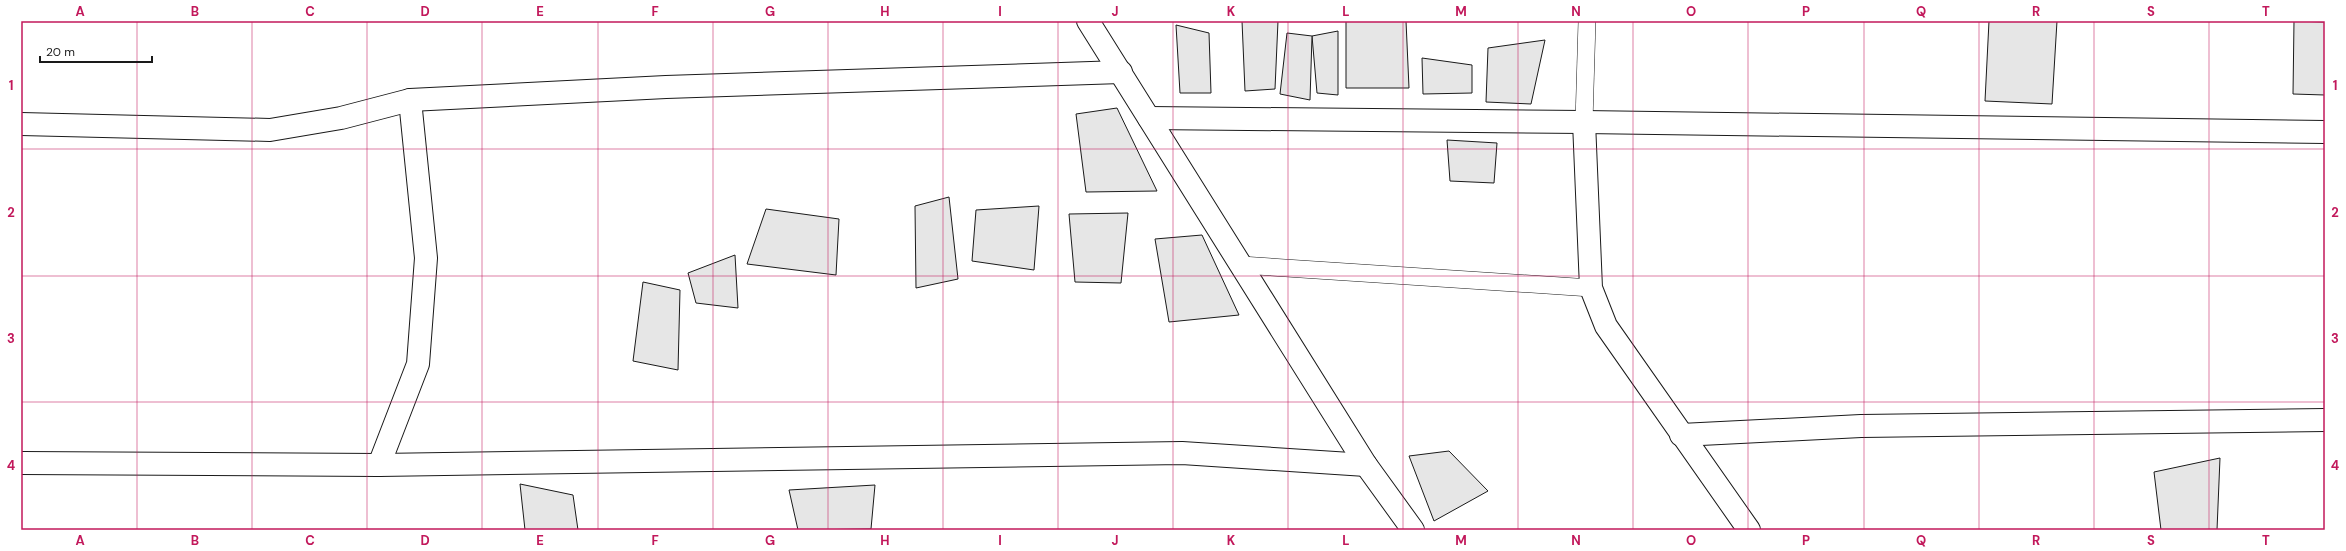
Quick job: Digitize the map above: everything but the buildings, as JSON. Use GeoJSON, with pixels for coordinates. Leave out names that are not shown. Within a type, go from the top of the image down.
{"type":"FeatureCollection","features":[{"type":"Feature","properties":{"kind":"street"},"geometry":{"type":"LineString","coordinates":[[1088,21],[1366,465],[1413,530]]}},
{"type":"Feature","properties":{"kind":"street"},"geometry":{"type":"LineString","coordinates":[[21,124],[270,130],[341,118],[410,100],[666,87],[1121,72]]}},
{"type":"Feature","properties":{"kind":"street"},"geometry":{"type":"LineString","coordinates":[[380,465],[418,364],[426,258],[410,100]]}},
{"type":"Feature","properties":{"kind":"street"},"geometry":{"type":"LineString","coordinates":[[1149,118],[2325,132]]}},
{"type":"Feature","properties":{"kind":"street"},"geometry":{"type":"LineString","coordinates":[[1584,122],[1591,288],[1606,326],[1749,530]]}},
{"type":"Feature","properties":{"kind":"street"},"geometry":{"type":"LineString","coordinates":[[1681,435],[1861,426],[2325,420]]}},
{"type":"Feature","properties":{"kind":"street"},"geometry":{"type":"LineString","coordinates":[[21,463],[380,465],[1182,453],[1366,465]]}},
{"type":"Feature","properties":{"kind":"lane"},"geometry":{"type":"LineString","coordinates":[[1584,122],[1587,21]]}},
{"type":"Feature","properties":{"kind":"lane"},"geometry":{"type":"LineString","coordinates":[[1241,265],[1591,288]]}}]}
